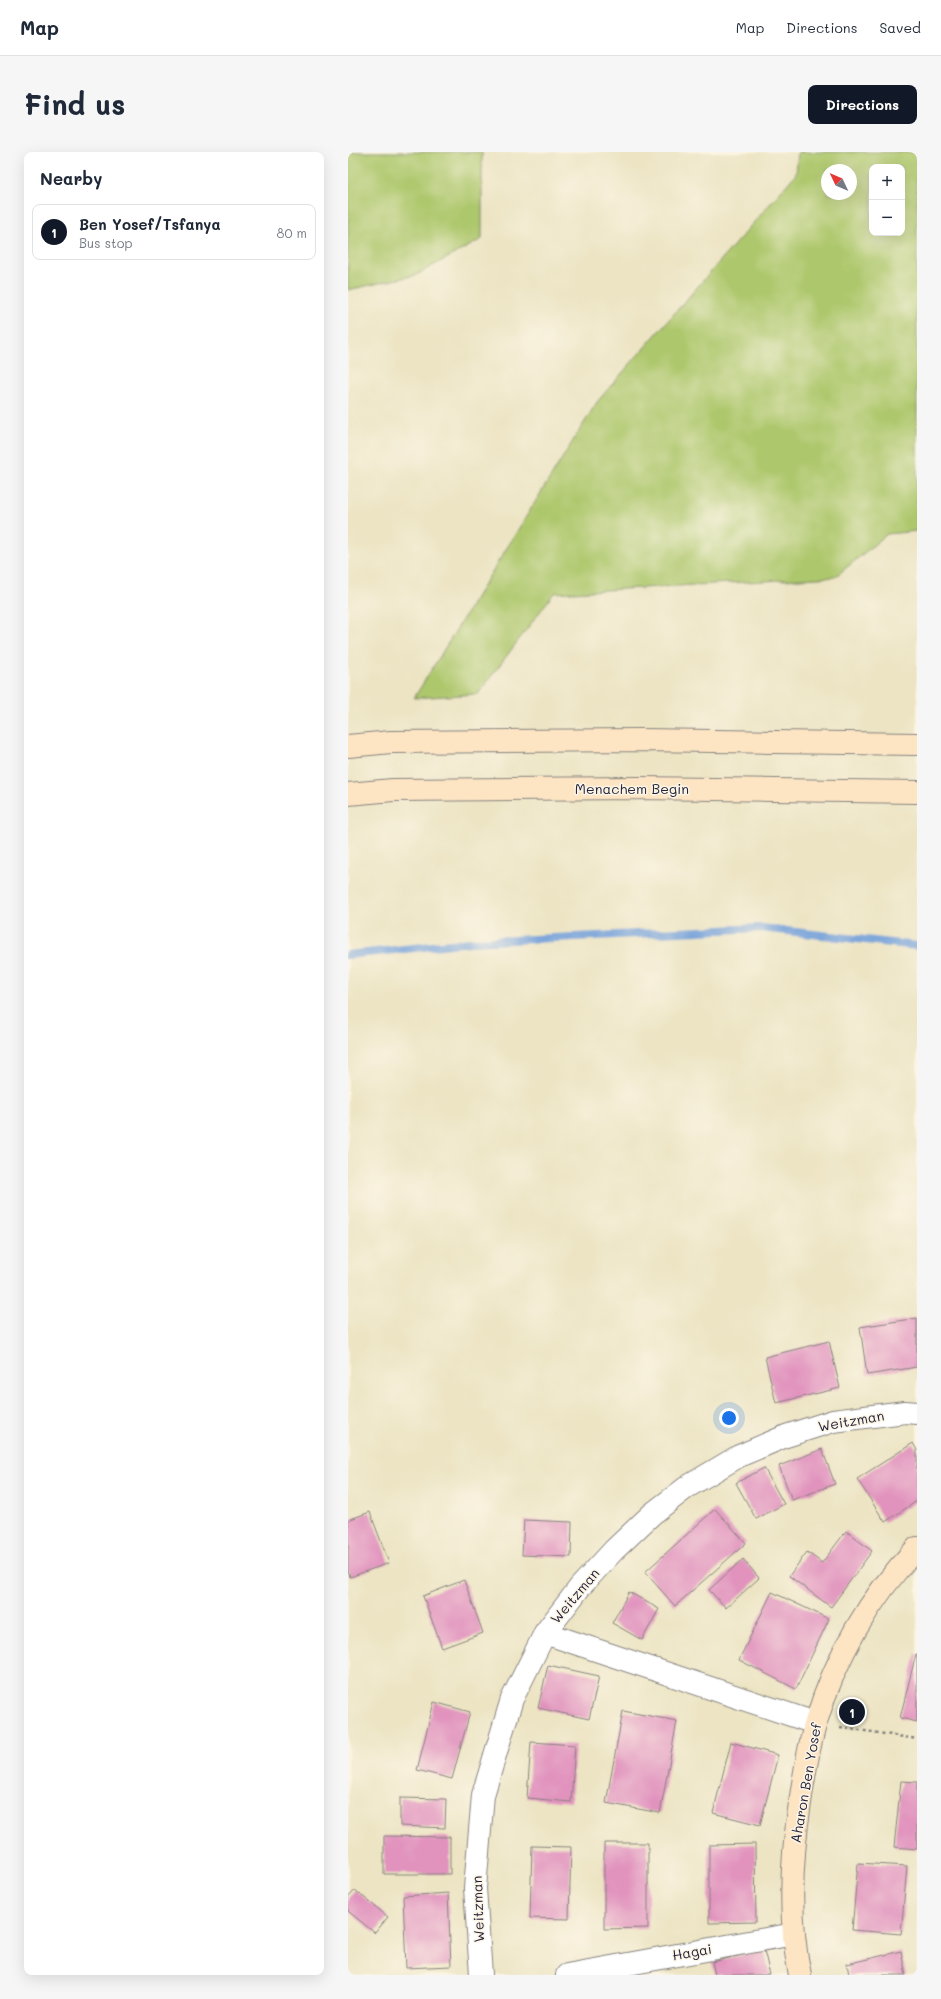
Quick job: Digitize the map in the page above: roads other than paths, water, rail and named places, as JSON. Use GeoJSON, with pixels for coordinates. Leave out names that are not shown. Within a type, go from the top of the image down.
{"type":"FeatureCollection","features":[{"type":"Feature","properties":{"kind":"main road"},"geometry":{"type":"LineString","coordinates":[[348,746],[391,742],[640,740],[917,744]]}},
{"type":"Feature","properties":{"kind":"main road","name":"Menachem Begin"},"geometry":{"type":"LineString","coordinates":[[348,794],[393,790],[639,788],[917,792]]}},
{"type":"Feature","properties":{"kind":"main road","name":"Aharon Ben Yosef"},"geometry":{"type":"LineString","coordinates":[[800,1975],[794,1934],[793,1868],[797,1821],[806,1764],[815,1723],[843,1652],[858,1626],[881,1591],[917,1548]]}},
{"type":"Feature","properties":{"kind":"street","name":"Weitzman"},"geometry":{"type":"LineString","coordinates":[[481,1975],[475,1888],[483,1795],[512,1699],[545,1633],[580,1587],[614,1550],[652,1514],[687,1487],[739,1456],[786,1436],[833,1421],[898,1413],[917,1413]]}},
{"type":"Feature","properties":{"kind":"street"},"geometry":{"type":"LineString","coordinates":[[545,1633],[815,1723]]}},
{"type":"Feature","properties":{"kind":"street","name":"Hagai"},"geometry":{"type":"LineString","coordinates":[[567,1975],[794,1934]]}},
{"type":"Feature","properties":{"kind":"waterway"},"geometry":{"type":"LineString","coordinates":[[348,955],[470,942],[761,928],[917,946]]}},
{"type":"Feature","properties":{"kind":"place","name":"Ben Yosef/Tsfanya"},"geometry":{"type":"Point","coordinates":[852,1712]}}]}
